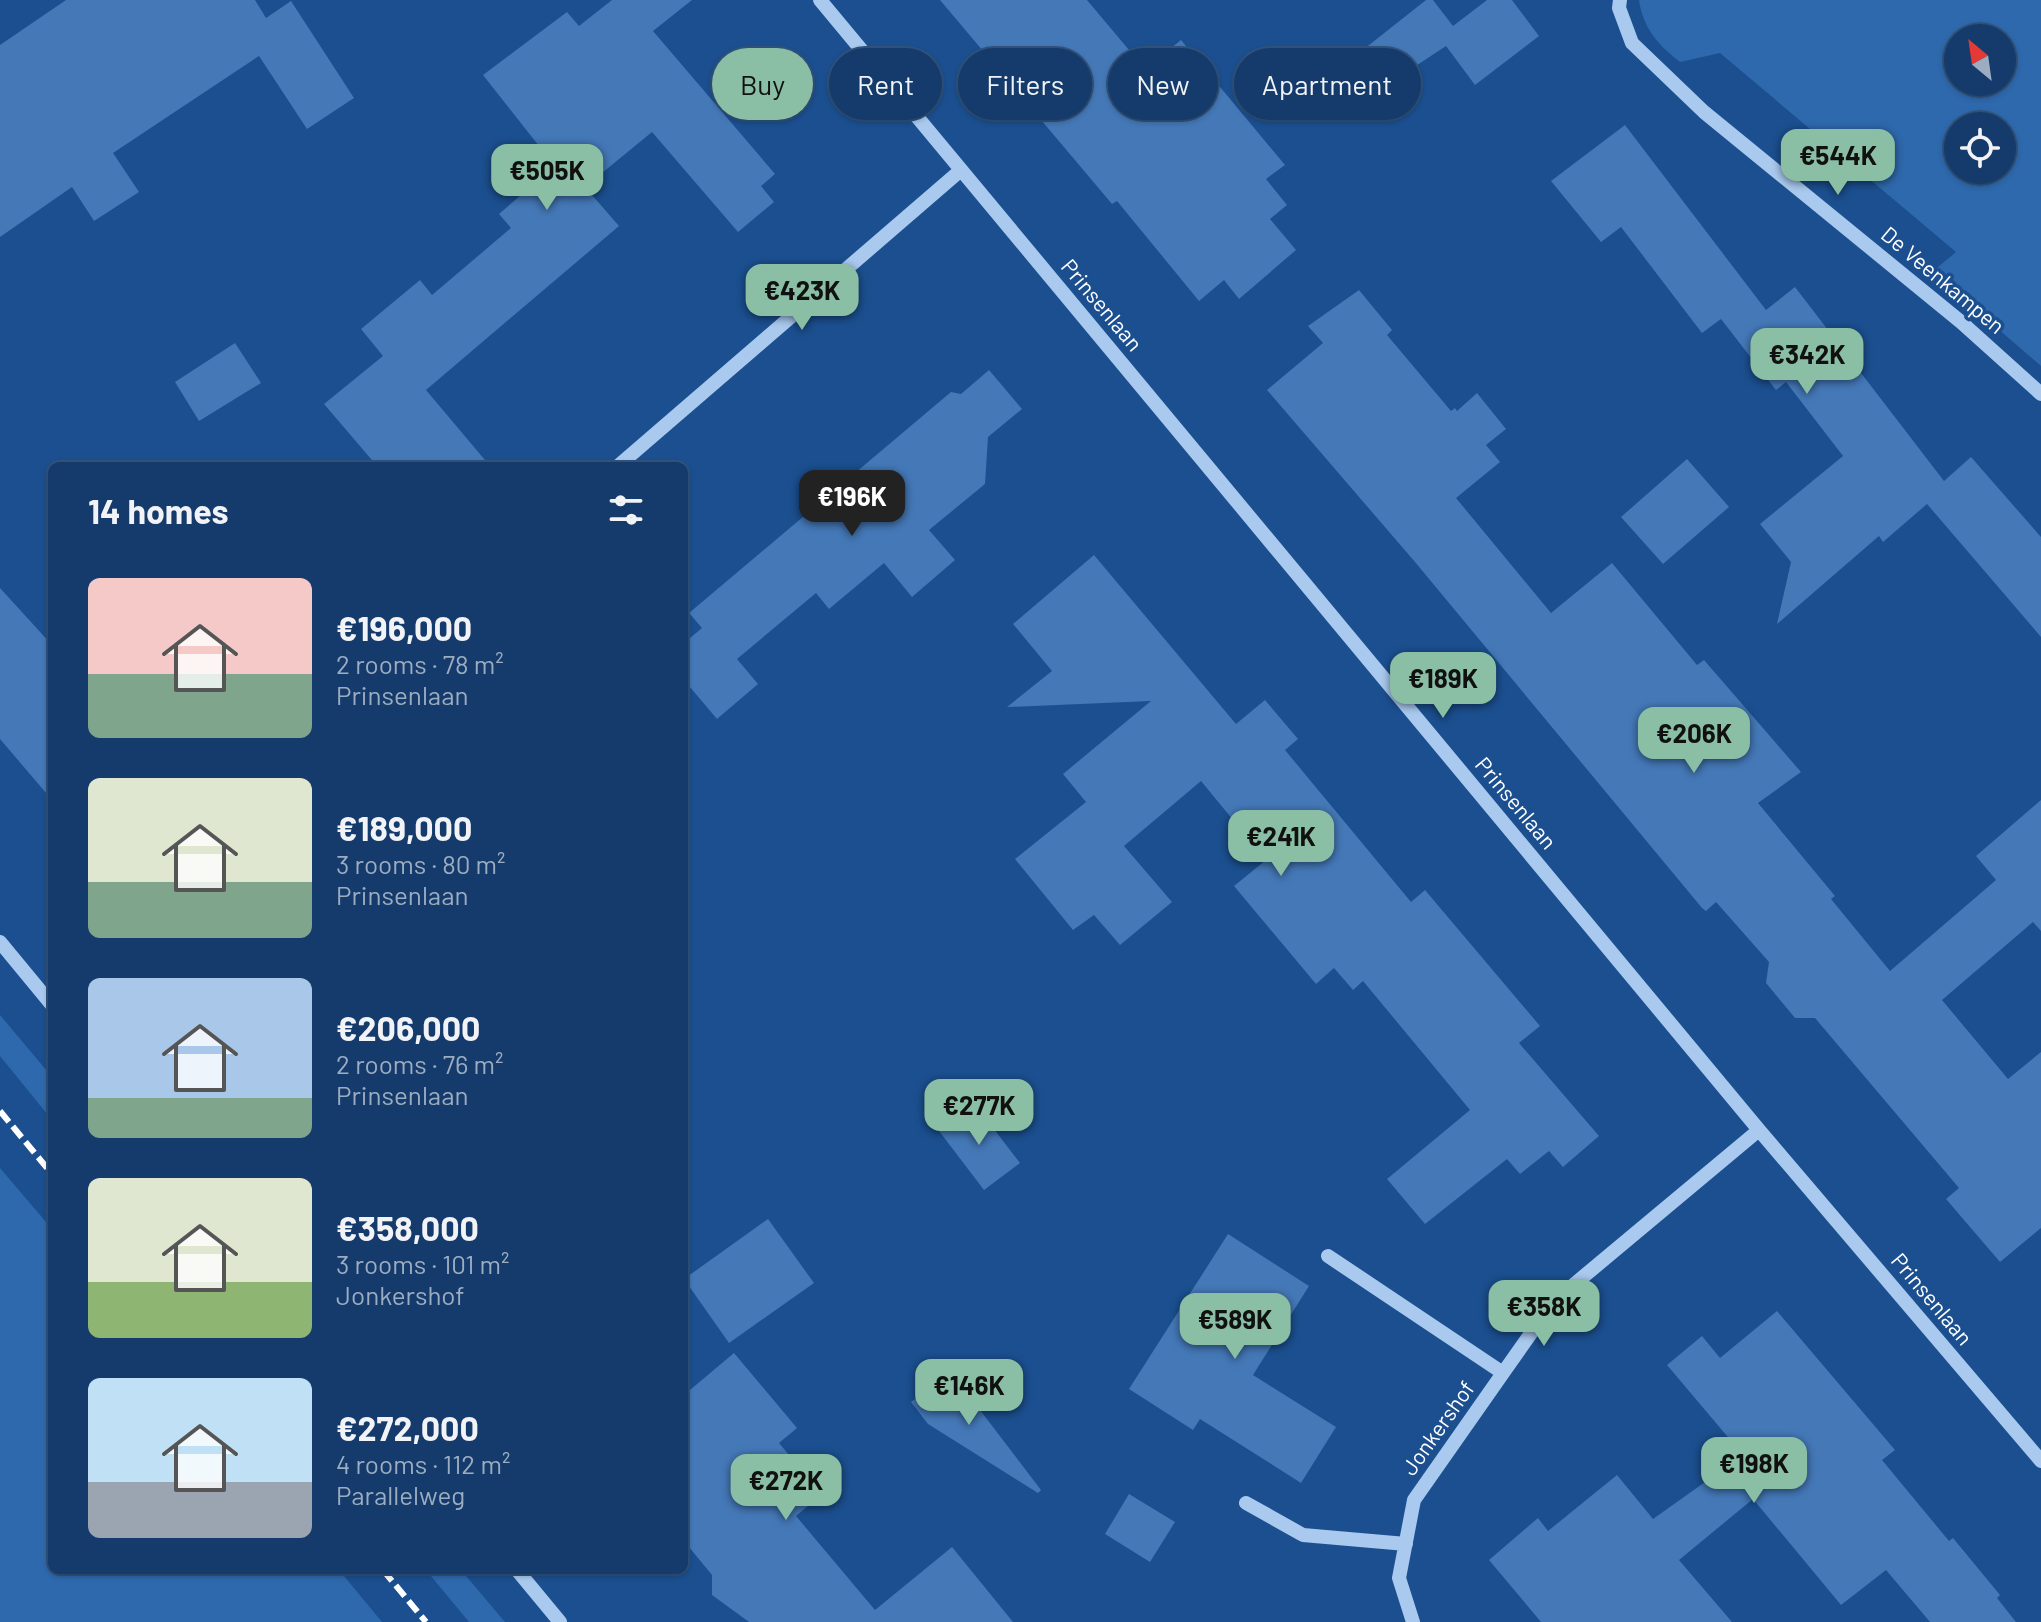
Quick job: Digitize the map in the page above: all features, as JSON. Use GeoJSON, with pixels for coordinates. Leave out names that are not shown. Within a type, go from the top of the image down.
{"type":"FeatureCollection","features":[{"type":"Feature","properties":{"kind":"street","name":"Prinsenlaan"},"geometry":{"type":"LineString","coordinates":[[820,0],[1759,1130],[2041,1461]]}},
{"type":"Feature","properties":{"kind":"street","name":"De Veenkampen"},"geometry":{"type":"LineString","coordinates":[[1620,0],[1619,8],[1632,43],[1704,112],[1961,322],[2041,394]]}},
{"type":"Feature","properties":{"kind":"street"},"geometry":{"type":"LineString","coordinates":[[623,462],[961,170]]}},
{"type":"Feature","properties":{"kind":"street"},"geometry":{"type":"LineString","coordinates":[[0,942],[48,1000]]}},
{"type":"Feature","properties":{"kind":"street","name":"Jonkershof"},"geometry":{"type":"LineString","coordinates":[[1413,1622],[1399,1578],[1414,1500],[1503,1373],[1553,1302],[1759,1130]]}},
{"type":"Feature","properties":{"kind":"street"},"geometry":{"type":"LineString","coordinates":[[1328,1256],[1503,1373]]}},
{"type":"Feature","properties":{"kind":"street"},"geometry":{"type":"LineString","coordinates":[[1246,1503],[1303,1535],[1406,1544]]}},
{"type":"Feature","properties":{"kind":"street"},"geometry":{"type":"LineString","coordinates":[[520,1574],[560,1622]]}},
{"type":"Feature","properties":{"kind":"shaded area"},"geometry":{"type":"Polygon","coordinates":[[[1639,0],[2041,0],[2041,366],[1932,272],[1956,252],[1720,53],[1680,62],[1653,35],[1644,19],[1639,0]]]}},
{"type":"Feature","properties":{"kind":"shaded area"},"geometry":{"type":"Polygon","coordinates":[[[0,1015],[48,1072],[48,1115],[0,1056],[0,1015]]]}},
{"type":"Feature","properties":{"kind":"shaded area"},"geometry":{"type":"Polygon","coordinates":[[[0,1168],[48,1224],[48,1574],[342,1574],[382,1622],[0,1622],[0,1168]]]}},
{"type":"Feature","properties":{"kind":"shaded area"},"geometry":{"type":"Polygon","coordinates":[[[429,1574],[464,1574],[505,1622],[469,1622],[429,1574]]]}},
{"type":"Feature","properties":{"kind":"building"},"geometry":{"type":"Polygon","coordinates":[[[66,0],[255,0],[266,18],[291,1],[354,98],[307,129],[259,56],[113,153],[139,192],[94,221],[72,187],[0,237],[0,45],[66,0]]]}},
{"type":"Feature","properties":{"kind":"building"},"geometry":{"type":"Polygon","coordinates":[[[612,0],[692,0],[653,31],[712,100],[712,120],[729,120],[775,174],[761,186],[774,202],[738,232],[652,132],[585,187],[619,226],[426,390],[487,462],[374,462],[324,404],[383,356],[361,329],[420,280],[432,295],[511,228],[499,214],[539,179],[523,160],[539,146],[483,75],[567,12],[579,26],[612,0]]]}},
{"type":"Feature","properties":{"kind":"building"},"geometry":{"type":"Polygon","coordinates":[[[940,0],[1087,0],[1127,48],[1108,48],[1108,120],[1218,120],[1218,84],[1234,104],[1234,120],[1248,120],[1285,165],[1266,179],[1287,205],[1270,219],[1296,250],[1239,299],[1224,280],[1199,301],[1117,201],[1112,204],[1041,120],[1092,120],[1092,48],[980,48],[940,0]]]}},
{"type":"Feature","properties":{"kind":"building"},"geometry":{"type":"Polygon","coordinates":[[[1426,0],[1433,0],[1453,26],[1487,0],[1512,0],[1539,36],[1475,85],[1446,46],[1421,63],[1421,48],[1365,48],[1426,0]]]}},
{"type":"Feature","properties":{"kind":"building"},"geometry":{"type":"Polygon","coordinates":[[[1181,40],[1188,48],[1171,48],[1181,40]]]}},
{"type":"Feature","properties":{"kind":"building"},"geometry":{"type":"Polygon","coordinates":[[[1625,125],[1766,310],[1795,287],[1944,481],[1971,457],[2041,537],[2041,637],[1927,504],[1883,542],[1879,536],[1777,624],[1791,562],[1760,524],[1843,456],[1786,382],[1776,390],[1721,319],[1702,333],[1621,227],[1601,242],[1551,181],[1625,125]]]}},
{"type":"Feature","properties":{"kind":"building"},"geometry":{"type":"Polygon","coordinates":[[[1359,290],[1392,330],[1387,335],[1451,411],[1455,408],[1457,411],[1477,393],[1506,429],[1486,445],[1500,462],[1456,498],[1551,613],[1612,563],[1697,665],[1704,660],[1801,772],[1758,803],[1835,896],[1831,899],[1890,971],[1996,880],[1976,856],[2041,800],[2041,931],[2033,922],[1942,1000],[2008,1079],[2041,1052],[2041,1228],[2000,1262],[1946,1199],[1959,1188],[1815,1018],[1795,1018],[1766,983],[1769,962],[1716,902],[1706,911],[1702,908],[1415,562],[1267,390],[1323,343],[1308,326],[1359,290]]]}},
{"type":"Feature","properties":{"kind":"building"},"geometry":{"type":"Polygon","coordinates":[[[235,343],[261,383],[199,421],[175,382],[235,343]]]}},
{"type":"Feature","properties":{"kind":"building"},"geometry":{"type":"Polygon","coordinates":[[[989,370],[1022,409],[988,437],[985,484],[929,530],[955,560],[912,597],[884,563],[829,609],[816,593],[737,659],[758,684],[717,719],[688,685],[688,640],[702,628],[689,613],[951,392],[961,394],[989,370]]]}},
{"type":"Feature","properties":{"kind":"building"},"geometry":{"type":"Polygon","coordinates":[[[1687,459],[1729,507],[1663,564],[1621,517],[1687,459]]]}},
{"type":"Feature","properties":{"kind":"building"},"geometry":{"type":"Polygon","coordinates":[[[1094,555],[1236,724],[1265,700],[1298,739],[1285,750],[1411,902],[1425,890],[1540,1026],[1519,1043],[1599,1136],[1563,1167],[1549,1151],[1520,1174],[1507,1159],[1425,1224],[1387,1179],[1470,1110],[1363,981],[1353,990],[1334,968],[1316,984],[1234,886],[1266,860],[1201,781],[1124,846],[1172,902],[1120,945],[1094,915],[1073,930],[1015,859],[1086,802],[1063,774],[1151,701],[1007,707],[1052,671],[1013,624],[1094,555]]]}},
{"type":"Feature","properties":{"kind":"building"},"geometry":{"type":"Polygon","coordinates":[[[0,588],[48,641],[48,795],[0,739],[0,588]]]}},
{"type":"Feature","properties":{"kind":"building"},"geometry":{"type":"Polygon","coordinates":[[[974,1103],[1020,1163],[984,1190],[939,1131],[974,1103]]]}},
{"type":"Feature","properties":{"kind":"building"},"geometry":{"type":"Polygon","coordinates":[[[768,1219],[814,1283],[729,1343],[688,1285],[688,1276],[768,1219]]]}},
{"type":"Feature","properties":{"kind":"building"},"geometry":{"type":"Polygon","coordinates":[[[1228,1234],[1309,1286],[1253,1375],[1336,1427],[1301,1483],[1200,1419],[1193,1430],[1129,1389],[1228,1234]]]}},
{"type":"Feature","properties":{"kind":"building"},"geometry":{"type":"Polygon","coordinates":[[[1777,1311],[1895,1450],[1882,1460],[1949,1541],[1953,1538],[2000,1595],[1997,1598],[2016,1622],[1930,1622],[1886,1570],[1841,1605],[1753,1499],[1679,1560],[1732,1622],[1541,1622],[1489,1560],[1538,1518],[1548,1531],[1617,1475],[1653,1519],[1743,1455],[1667,1365],[1702,1336],[1720,1358],[1777,1311]]]}},
{"type":"Feature","properties":{"kind":"building"},"geometry":{"type":"Polygon","coordinates":[[[734,1353],[797,1428],[779,1443],[822,1494],[796,1516],[875,1610],[952,1547],[1013,1622],[749,1622],[712,1595],[712,1575],[688,1546],[688,1392],[734,1353]]]}},
{"type":"Feature","properties":{"kind":"building"},"geometry":{"type":"Polygon","coordinates":[[[951,1372],[1041,1490],[1038,1493],[928,1424],[911,1402],[951,1372]]]}},
{"type":"Feature","properties":{"kind":"building"},"geometry":{"type":"Polygon","coordinates":[[[1129,1494],[1175,1522],[1150,1562],[1105,1534],[1129,1494]]]}},
{"type":"Feature","properties":{"kind":"railway"},"geometry":{"type":"LineString","coordinates":[[0,1111],[48,1169]]}},
{"type":"Feature","properties":{"kind":"railway"},"geometry":{"type":"LineString","coordinates":[[386,1574],[426,1622]]}}]}
